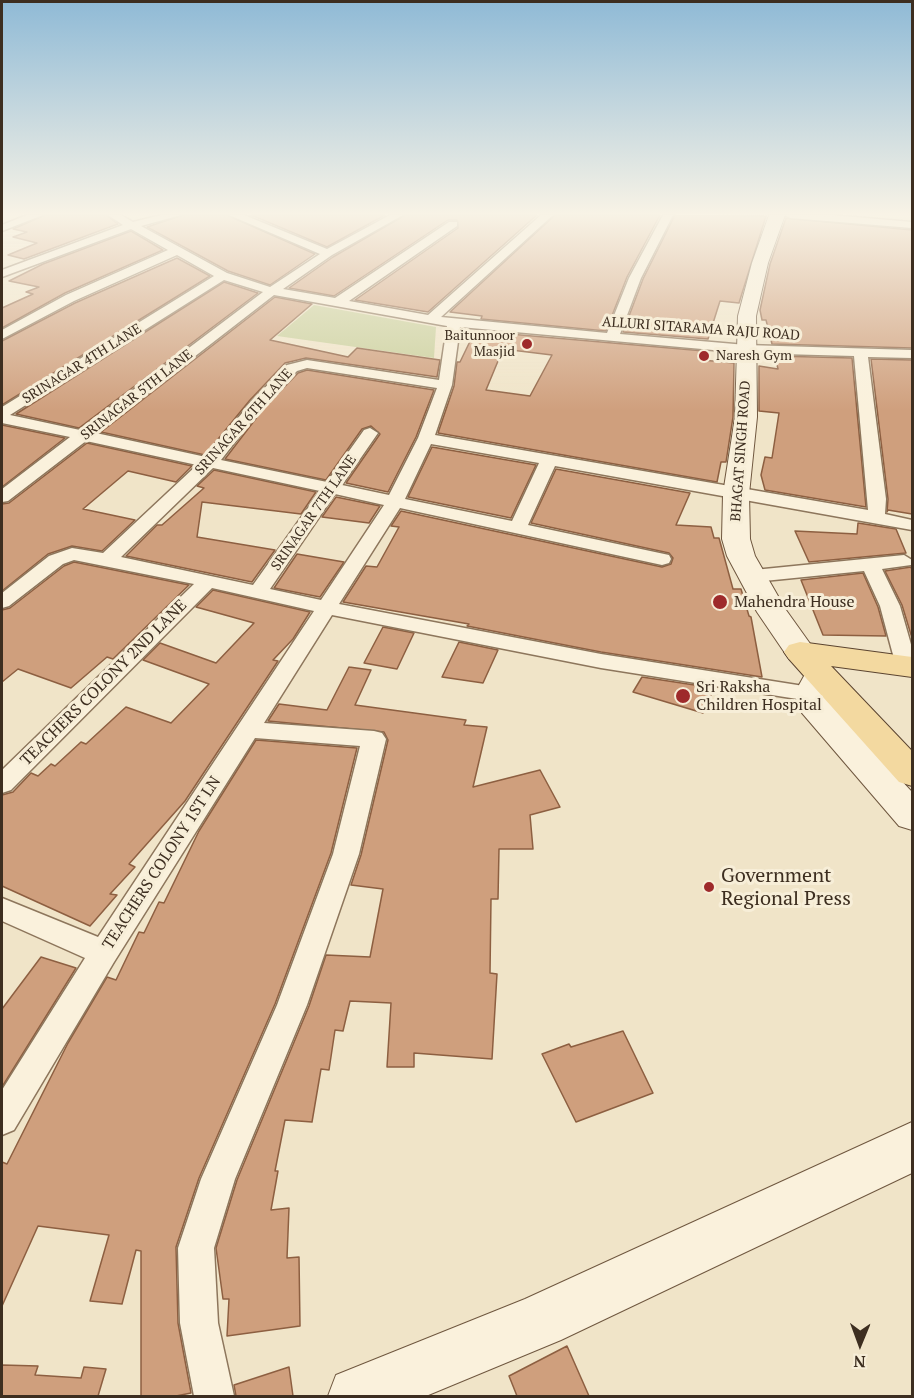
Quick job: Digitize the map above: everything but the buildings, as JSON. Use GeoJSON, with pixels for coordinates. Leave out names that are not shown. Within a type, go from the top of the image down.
{"type":"FeatureCollection","features":[{"type":"Feature","properties":{"kind":"main road"},"geometry":{"type":"LineString","coordinates":[[800,652],[911,674]]}},
{"type":"Feature","properties":{"kind":"main road","name":"BHAGAT SINGH ROAD"},"geometry":{"type":"LineString","coordinates":[[800,652],[817,686],[912,773]]}},
{"type":"Feature","properties":{"kind":"main road"},"geometry":{"type":"LineString","coordinates":[[817,686],[911,674]]}},
{"type":"Feature","properties":{"kind":"main road"},"geometry":{"type":"LineString","coordinates":[[912,734],[908,741],[912,761]]}},
{"type":"Feature","properties":{"kind":"street"},"geometry":{"type":"LineString","coordinates":[[2,335],[70,298],[110,280]]}},
{"type":"Feature","properties":{"kind":"street","name":"SRINAGAR 4TH LANE"},"geometry":{"type":"LineString","coordinates":[[2,413],[216,280]]}},
{"type":"Feature","properties":{"kind":"street","name":"ALLURI SITARAMA RAJU ROAD"},"geometry":{"type":"LineString","coordinates":[[237,280],[272,291],[454,323],[611,339],[746,349],[912,354]]}},
{"type":"Feature","properties":{"kind":"street","name":"SRINAGAR 5TH LANE"},"geometry":{"type":"LineString","coordinates":[[2,497],[87,435],[288,280]]}},
{"type":"Feature","properties":{"kind":"street"},"geometry":{"type":"LineString","coordinates":[[337,303],[370,280]]}},
{"type":"Feature","properties":{"kind":"street"},"geometry":{"type":"LineString","coordinates":[[432,318],[475,280]]}},
{"type":"Feature","properties":{"kind":"street"},"geometry":{"type":"LineString","coordinates":[[611,339],[634,280]]}},
{"type":"Feature","properties":{"kind":"street","name":"BHAGAT SINGH ROAD"},"geometry":{"type":"LineString","coordinates":[[756,280],[747,316],[746,417],[736,494],[736,539],[741,556],[772,612],[800,652]]}},
{"type":"Feature","properties":{"kind":"street","name":"TEACHERS COLONY 1ST LN"},"geometry":{"type":"LineString","coordinates":[[2,1119],[104,953],[394,503],[426,438],[445,385],[454,323]]}},
{"type":"Feature","properties":{"kind":"street"},"geometry":{"type":"LineString","coordinates":[[860,352],[877,499],[876,518]]}},
{"type":"Feature","properties":{"kind":"street","name":"SRINAGAR 6TH LANE"},"geometry":{"type":"LineString","coordinates":[[109,558],[211,461],[257,405],[298,365],[445,385]]}},
{"type":"Feature","properties":{"kind":"street"},"geometry":{"type":"LineString","coordinates":[[2,418],[662,559]]}},
{"type":"Feature","properties":{"kind":"street","name":"SRINAGAR 7TH LANE"},"geometry":{"type":"LineString","coordinates":[[257,593],[370,434]]}},
{"type":"Feature","properties":{"kind":"street"},"geometry":{"type":"LineString","coordinates":[[426,438],[912,525]]}},
{"type":"Feature","properties":{"kind":"street"},"geometry":{"type":"LineString","coordinates":[[518,528],[549,460]]}},
{"type":"Feature","properties":{"kind":"street"},"geometry":{"type":"LineString","coordinates":[[2,602],[56,560],[72,554],[109,558],[327,609],[601,661],[817,686],[819,712],[912,816]]}},
{"type":"Feature","properties":{"kind":"street"},"geometry":{"type":"LineString","coordinates":[[754,576],[904,561]]}},
{"type":"Feature","properties":{"kind":"street"},"geometry":{"type":"LineString","coordinates":[[871,565],[890,606],[911,674]]}},
{"type":"Feature","properties":{"kind":"street","name":"TEACHERS COLONY 2ND LANE"},"geometry":{"type":"LineString","coordinates":[[2,784],[207,582]]}},
{"type":"Feature","properties":{"kind":"street"},"geometry":{"type":"LineString","coordinates":[[214,1396],[199,1323],[196,1248],[218,1179],[292,1005],[346,854],[374,739],[249,729]]}},
{"type":"Feature","properties":{"kind":"street"},"geometry":{"type":"LineString","coordinates":[[2,909],[104,953]]}},
{"type":"Feature","properties":{"kind":"street"},"geometry":{"type":"LineString","coordinates":[[357,1396],[541,1320],[912,1147]]}},
{"type":"Feature","properties":{"kind":"green space"},"geometry":{"type":"Polygon","coordinates":[[[314,305],[436,327],[434,358],[277,336],[314,305]]]}},
{"type":"Feature","properties":{"kind":"place","name":"Baitunnoor Masjid"},"geometry":{"type":"Point","coordinates":[527,344]}},
{"type":"Feature","properties":{"kind":"place","name":"Naresh Gym"},"geometry":{"type":"Point","coordinates":[704,356]}},
{"type":"Feature","properties":{"kind":"place","name":"Mahendra House"},"geometry":{"type":"Point","coordinates":[720,602]}},
{"type":"Feature","properties":{"kind":"place","name":"Sri Raksha Children Hospital"},"geometry":{"type":"Point","coordinates":[683,696]}},
{"type":"Feature","properties":{"kind":"place","name":"Government Regional Press"},"geometry":{"type":"Point","coordinates":[709,887]}}]}
